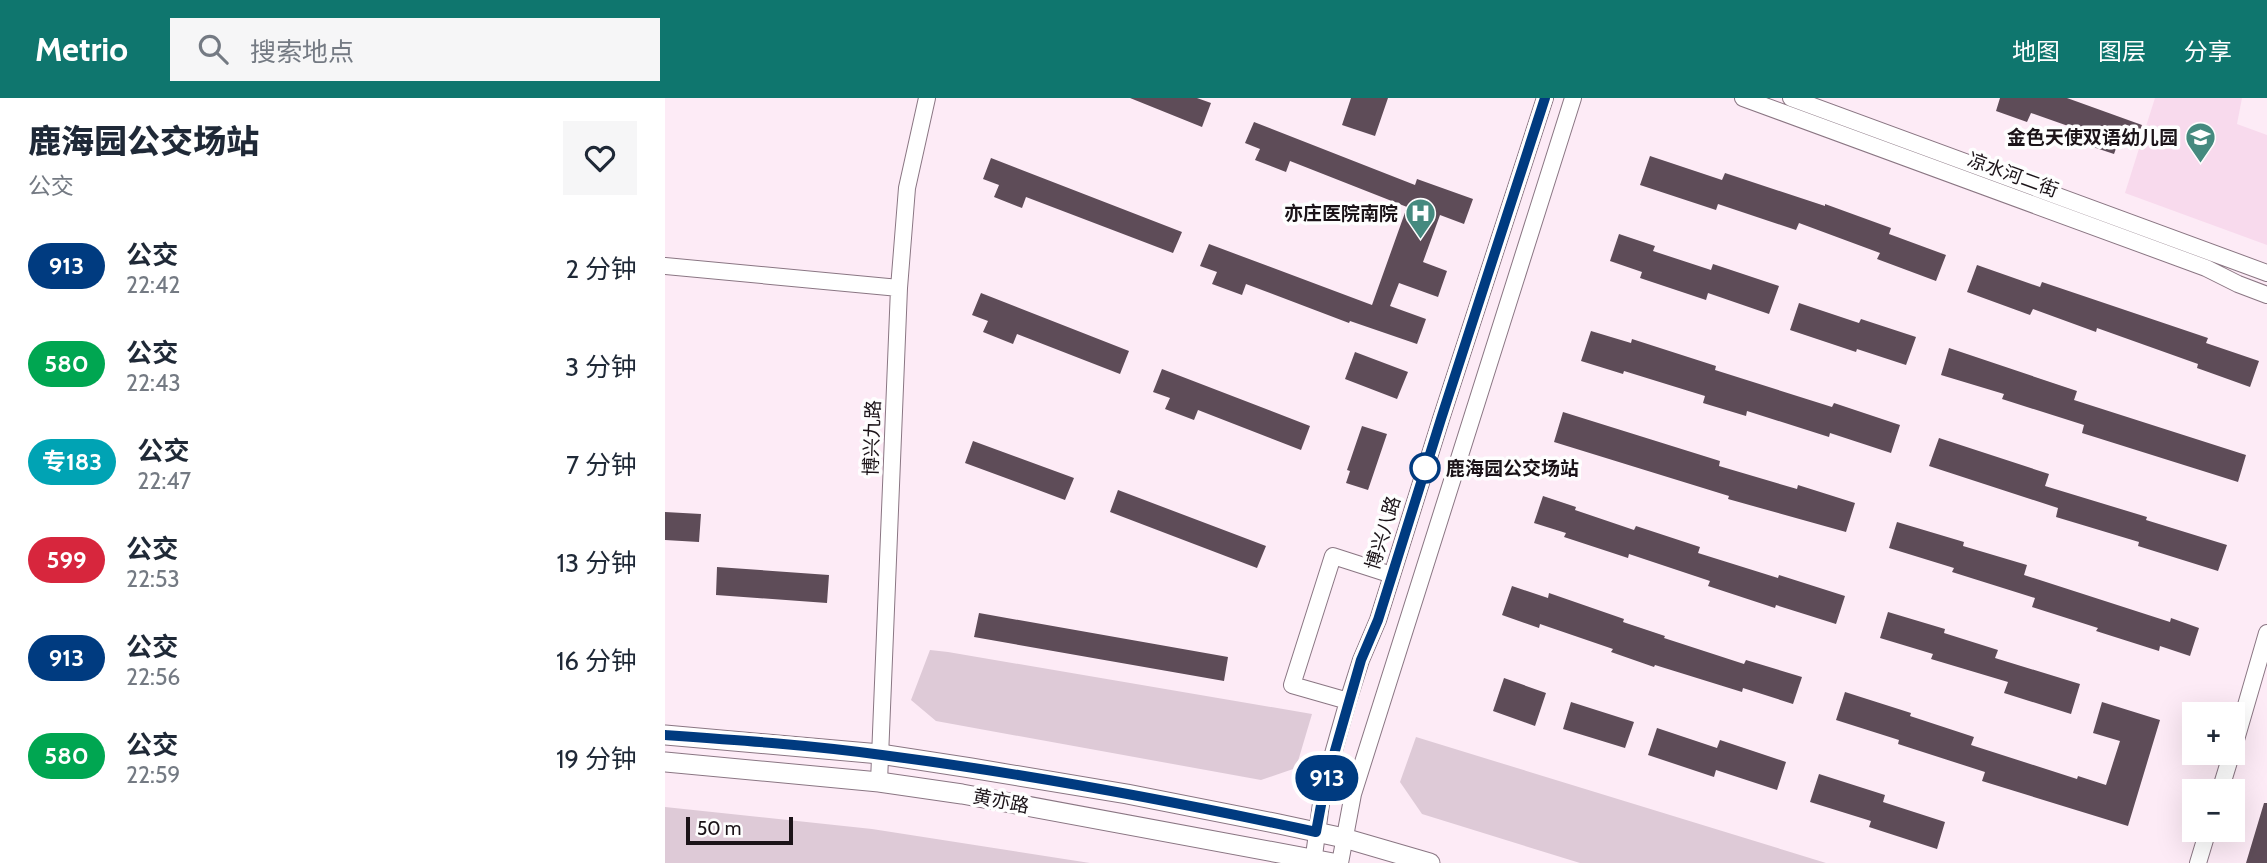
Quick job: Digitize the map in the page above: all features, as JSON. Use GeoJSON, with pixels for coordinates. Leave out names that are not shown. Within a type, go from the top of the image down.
{"type":"FeatureCollection","features":[{"type":"Feature","properties":{"kind":"main road","name":"黄亦路"},"geometry":{"type":"LineString","coordinates":[[665,735],[880,754],[1126,794],[1344,838],[1430,863]]}},
{"type":"Feature","properties":{"kind":"main road","name":"黄亦路"},"geometry":{"type":"LineString","coordinates":[[665,762],[879,782],[962,793],[1333,863]]}},
{"type":"Feature","properties":{"kind":"street","name":"博兴九路"},"geometry":{"type":"LineString","coordinates":[[879,782],[899,288],[907,188],[927,98]]}},
{"type":"Feature","properties":{"kind":"street","name":"博兴八路"},"geometry":{"type":"LineString","coordinates":[[1313,861],[1324,789],[1348,701],[1378,620],[1545,98]]}},
{"type":"Feature","properties":{"kind":"street"},"geometry":{"type":"LineString","coordinates":[[1340,863],[1357,781],[1573,98]]}},
{"type":"Feature","properties":{"kind":"street","name":"凉水河二街"},"geometry":{"type":"LineString","coordinates":[[1743,98],[2206,268],[2267,295]]}},
{"type":"Feature","properties":{"kind":"street","name":"凉水河二街"},"geometry":{"type":"LineString","coordinates":[[1791,98],[2267,273]]}},
{"type":"Feature","properties":{"kind":"street"},"geometry":{"type":"LineString","coordinates":[[665,267],[899,288]]}},
{"type":"Feature","properties":{"kind":"street"},"geometry":{"type":"LineString","coordinates":[[1348,701],[1292,685],[1333,556],[1392,575]]}},
{"type":"Feature","properties":{"kind":"street"},"geometry":{"type":"LineString","coordinates":[[2245,709],[2267,633]]}},
{"type":"Feature","properties":{"kind":"street"},"geometry":{"type":"LineString","coordinates":[[2198,863],[2204,842]]}},
{"type":"Feature","properties":{"kind":"shaded area","name":"金色天使双语幼儿园"},"geometry":{"type":"Polygon","coordinates":[[[2155,98],[2242,98],[2237,124],[2267,135],[2267,245],[2125,193],[2155,98]]]}},
{"type":"Feature","properties":{"kind":"shaded area"},"geometry":{"type":"Polygon","coordinates":[[[930,650],[1312,714],[1296,768],[1261,780],[936,721],[911,700],[930,650]]]}},
{"type":"Feature","properties":{"kind":"shaded area"},"geometry":{"type":"Polygon","coordinates":[[[1416,737],[1826,863],[1580,863],[1422,814],[1400,782],[1416,737]]]}},
{"type":"Feature","properties":{"kind":"shaded area"},"geometry":{"type":"Polygon","coordinates":[[[665,807],[872,829],[1090,863],[665,863],[665,807]]]}},
{"type":"Feature","properties":{"kind":"building"},"geometry":{"type":"Polygon","coordinates":[[[1130,98],[1197,98],[1211,103],[1202,127],[1130,98]]]}},
{"type":"Feature","properties":{"kind":"building"},"geometry":{"type":"Polygon","coordinates":[[[1351,98],[1388,98],[1375,136],[1342,125],[1351,98]]]}},
{"type":"Feature","properties":{"kind":"building"},"geometry":{"type":"Polygon","coordinates":[[[2000,98],[2067,98],[2142,125],[2133,148],[2118,143],[2114,154],[2084,144],[2088,133],[2031,113],[2027,122],[1996,111],[2000,98]]]}},
{"type":"Feature","properties":{"kind":"building"},"geometry":{"type":"Polygon","coordinates":[[[1254,122],[1415,185],[1417,179],[1473,199],[1464,224],[1440,215],[1423,262],[1447,271],[1438,297],[1399,283],[1390,306],[1426,319],[1417,344],[1350,321],[1349,323],[1246,284],[1242,295],[1212,284],[1217,272],[1200,266],[1209,244],[1372,305],[1407,207],[1290,161],[1286,172],[1255,160],[1260,149],[1245,143],[1254,122]]]}},
{"type":"Feature","properties":{"kind":"building"},"geometry":{"type":"Polygon","coordinates":[[[1650,156],[1722,180],[1725,173],[1891,228],[1889,234],[1946,255],[1936,281],[1877,259],[1880,253],[1799,223],[1796,230],[1718,204],[1716,210],[1640,185],[1650,156]]]}},
{"type":"Feature","properties":{"kind":"building"},"geometry":{"type":"Polygon","coordinates":[[[991,158],[1182,232],[1173,253],[1026,197],[1022,208],[994,197],[999,185],[983,179],[991,158]]]}},
{"type":"Feature","properties":{"kind":"building"},"geometry":{"type":"Polygon","coordinates":[[[1619,234],[1655,246],[1653,251],[1711,270],[1713,264],[1779,286],[1769,314],[1708,293],[1706,300],[1640,278],[1642,272],[1610,261],[1619,234]]]}},
{"type":"Feature","properties":{"kind":"building"},"geometry":{"type":"Polygon","coordinates":[[[1977,265],[2040,287],[2042,282],[2208,338],[2206,343],[2259,361],[2250,387],[2197,368],[2198,364],[2097,328],[2096,332],[2033,309],[2030,315],[1967,292],[1977,265]]]}},
{"type":"Feature","properties":{"kind":"building"},"geometry":{"type":"Polygon","coordinates":[[[981,293],[1129,351],[1120,374],[1017,334],[1013,344],[983,332],[988,321],[972,315],[981,293]]]}},
{"type":"Feature","properties":{"kind":"building"},"geometry":{"type":"Polygon","coordinates":[[[1799,303],[1859,323],[1861,319],[1916,337],[1906,365],[1790,330],[1799,303]]]}},
{"type":"Feature","properties":{"kind":"building"},"geometry":{"type":"Polygon","coordinates":[[[1591,331],[1631,343],[1632,339],[1716,366],[1715,370],[1832,407],[1834,403],[1900,425],[1891,453],[1830,433],[1829,437],[1747,411],[1746,416],[1703,403],[1705,396],[1581,361],[1591,331]]]}},
{"type":"Feature","properties":{"kind":"building"},"geometry":{"type":"Polygon","coordinates":[[[1949,348],[2077,391],[2074,400],[2246,455],[2238,482],[2082,433],[2084,425],[2002,399],[2004,394],[1941,375],[1949,348]]]}},
{"type":"Feature","properties":{"kind":"building"},"geometry":{"type":"Polygon","coordinates":[[[1355,352],[1408,372],[1397,399],[1345,379],[1355,352]]]}},
{"type":"Feature","properties":{"kind":"building"},"geometry":{"type":"Polygon","coordinates":[[[1162,369],[1310,426],[1301,450],[1198,410],[1194,420],[1165,409],[1170,398],[1153,392],[1162,369]]]}},
{"type":"Feature","properties":{"kind":"building"},"geometry":{"type":"Polygon","coordinates":[[[1563,412],[1720,461],[1719,466],[1797,489],[1798,485],[1855,503],[1846,532],[1728,499],[1729,496],[1554,442],[1563,412]]]}},
{"type":"Feature","properties":{"kind":"building"},"geometry":{"type":"Polygon","coordinates":[[[1362,426],[1387,434],[1368,490],[1346,483],[1350,471],[1347,470],[1362,426]]]}},
{"type":"Feature","properties":{"kind":"building"},"geometry":{"type":"Polygon","coordinates":[[[1939,438],[2049,474],[2045,486],[2227,545],[2218,571],[2138,546],[2139,542],[2056,517],[2058,508],[1929,466],[1939,438]]]}},
{"type":"Feature","properties":{"kind":"building"},"geometry":{"type":"Polygon","coordinates":[[[973,441],[1074,478],[1065,500],[965,463],[973,441]]]}},
{"type":"Feature","properties":{"kind":"building"},"geometry":{"type":"Polygon","coordinates":[[[1118,490],[1266,546],[1257,568],[1110,512],[1118,490]]]}},
{"type":"Feature","properties":{"kind":"building"},"geometry":{"type":"Polygon","coordinates":[[[1543,496],[1634,530],[1636,526],[1700,547],[1698,553],[1845,596],[1836,624],[1708,586],[1710,581],[1629,554],[1628,558],[1564,537],[1566,533],[1534,523],[1543,496]]]}},
{"type":"Feature","properties":{"kind":"building"},"geometry":{"type":"Polygon","coordinates":[[[665,512],[701,514],[699,542],[665,540],[665,512]]]}},
{"type":"Feature","properties":{"kind":"building"},"geometry":{"type":"Polygon","coordinates":[[[1897,522],[2027,565],[2024,575],[2170,622],[2171,618],[2199,628],[2190,656],[2160,646],[2159,651],[2096,631],[2098,628],[2032,607],[2035,598],[1952,572],[1954,568],[1889,548],[1897,522]]]}},
{"type":"Feature","properties":{"kind":"building"},"geometry":{"type":"Polygon","coordinates":[[[717,567],[829,575],[827,603],[716,595],[717,567]]]}},
{"type":"Feature","properties":{"kind":"building"},"geometry":{"type":"Polygon","coordinates":[[[1512,586],[1548,598],[1549,593],[1624,619],[1623,622],[1665,636],[1664,638],[1744,664],[1746,660],[1802,677],[1793,704],[1743,688],[1742,692],[1655,665],[1654,667],[1611,652],[1613,649],[1540,624],[1539,628],[1502,615],[1512,586]]]}},
{"type":"Feature","properties":{"kind":"building"},"geometry":{"type":"Polygon","coordinates":[[[1888,612],[1945,629],[1944,633],[1998,650],[1995,658],[2080,684],[2071,714],[2004,693],[2008,682],[1931,659],[1933,654],[1880,638],[1888,612]]]}},
{"type":"Feature","properties":{"kind":"building"},"geometry":{"type":"Polygon","coordinates":[[[979,613],[1228,657],[1224,681],[974,637],[979,613]]]}},
{"type":"Feature","properties":{"kind":"building"},"geometry":{"type":"Polygon","coordinates":[[[1504,678],[1546,693],[1535,726],[1493,711],[1504,678]]]}},
{"type":"Feature","properties":{"kind":"building"},"geometry":{"type":"Polygon","coordinates":[[[1845,692],[1974,737],[1971,745],[2077,779],[2078,776],[2106,785],[2120,741],[2093,733],[2102,702],[2160,720],[2128,826],[1982,781],[1985,772],[1898,744],[1899,740],[1836,720],[1845,692]]]}},
{"type":"Feature","properties":{"kind":"building"},"geometry":{"type":"Polygon","coordinates":[[[1571,702],[1634,722],[1625,748],[1563,729],[1571,702]]]}},
{"type":"Feature","properties":{"kind":"building"},"geometry":{"type":"Polygon","coordinates":[[[1657,728],[1717,748],[1720,740],[1786,762],[1777,790],[1716,770],[1714,777],[1648,755],[1657,728]]]}},
{"type":"Feature","properties":{"kind":"building"},"geometry":{"type":"Polygon","coordinates":[[[1819,774],[1885,795],[1883,802],[1945,822],[1937,849],[1869,827],[1871,821],[1810,802],[1819,774]]]}},
{"type":"Feature","properties":{"kind":"building"},"geometry":{"type":"Polygon","coordinates":[[[2264,803],[2267,803],[2267,863],[2246,863],[2264,803]]]}},
{"type":"Feature","properties":{"kind":"bus line","name":"913"},"geometry":{"type":"LineString","coordinates":[[665,735],[880,754],[1126,794],[1316,832],[1324,789],[1348,701],[1378,620],[1545,98]]}},
{"type":"Feature","properties":{"kind":"place","name":"金色天使双语幼儿园"},"geometry":{"type":"Point","coordinates":[2201,164]}},
{"type":"Feature","properties":{"kind":"place","name":"亦庄医院南院"},"geometry":{"type":"Point","coordinates":[1421,240]}},
{"type":"Feature","properties":{"kind":"place","name":"鹿海园公交场站"},"geometry":{"type":"Point","coordinates":[1425,468]}}]}
